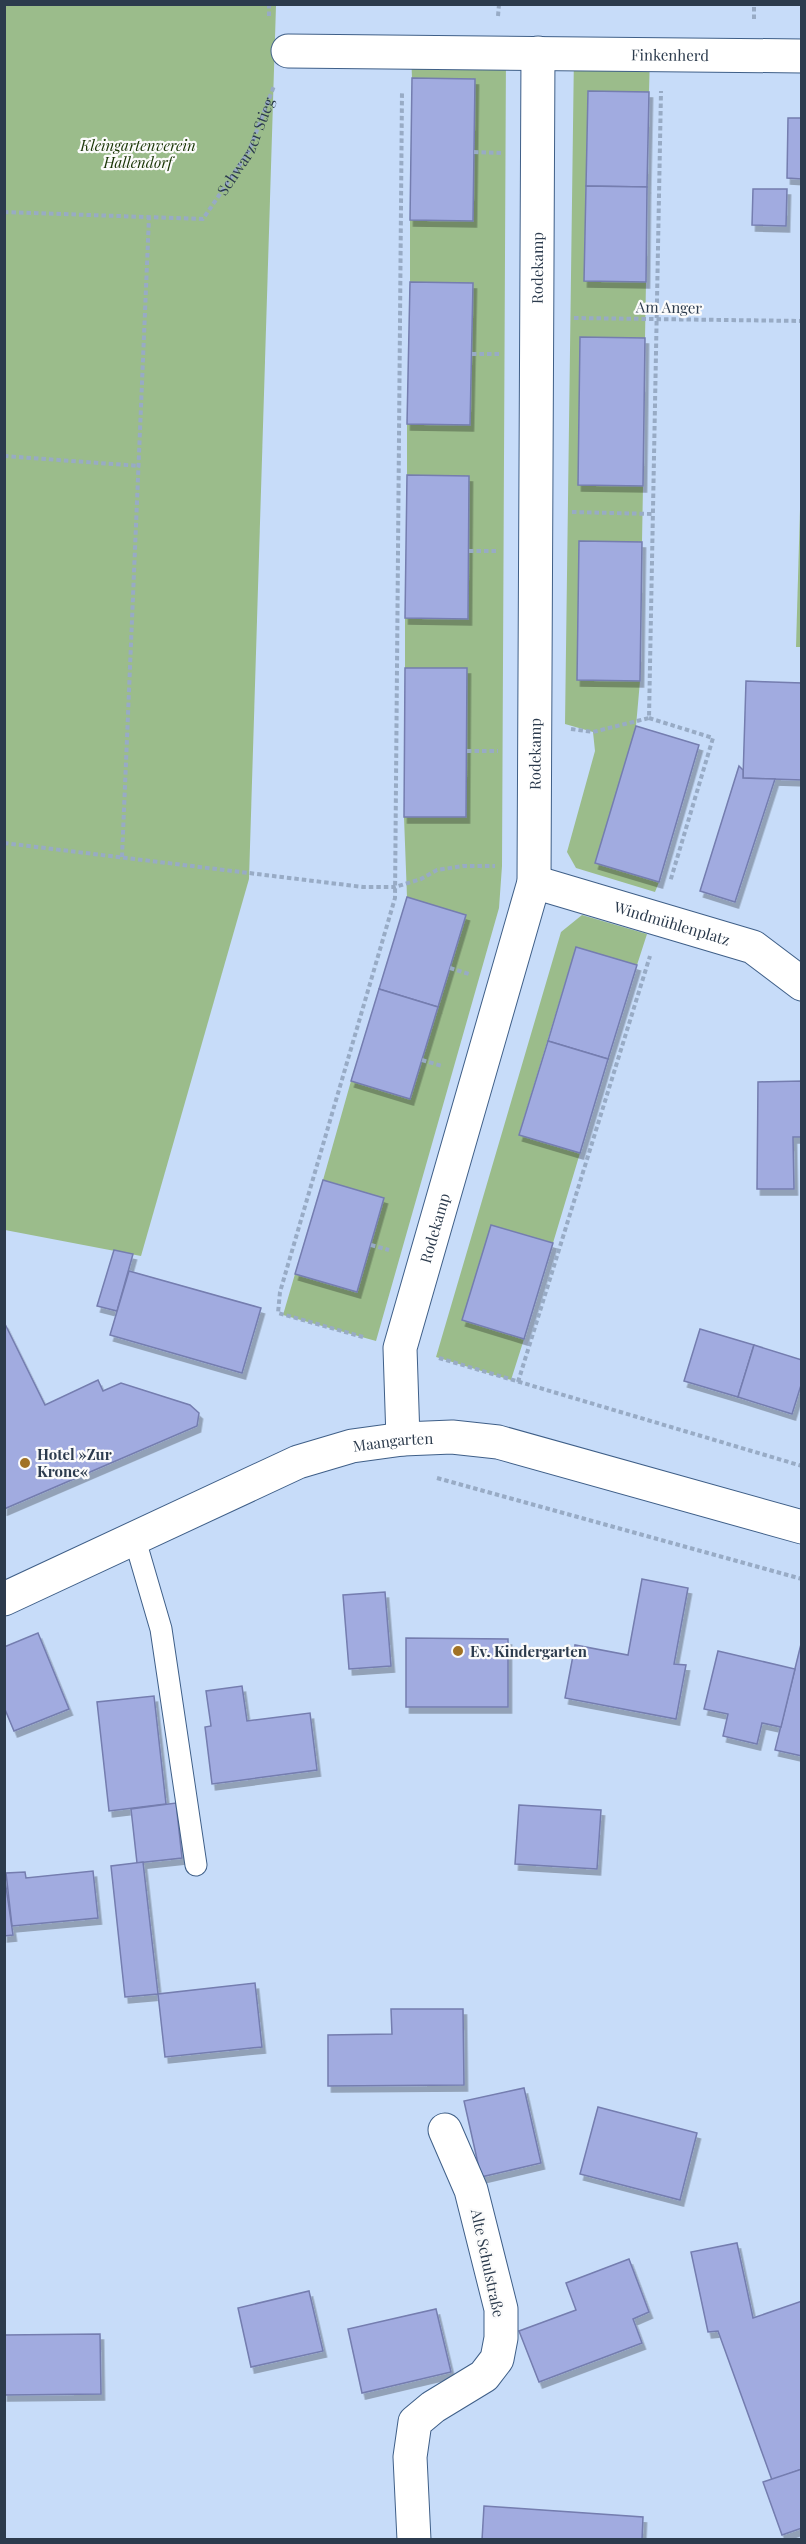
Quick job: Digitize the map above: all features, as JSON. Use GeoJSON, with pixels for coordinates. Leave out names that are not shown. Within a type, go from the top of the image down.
{"type":"FeatureCollection","features":[{"type":"Feature","properties":{"kind":"street"},"geometry":{"type":"LineString","coordinates":[[288,51],[538,53]]}},
{"type":"Feature","properties":{"kind":"street","name":"Finkenherd"},"geometry":{"type":"LineString","coordinates":[[538,53],[801,56]]}},
{"type":"Feature","properties":{"kind":"street","name":"Rodekamp"},"geometry":{"type":"LineString","coordinates":[[403,1439],[400,1354],[534,882],[538,53]]}},
{"type":"Feature","properties":{"kind":"street","name":"Windmühlenplatz"},"geometry":{"type":"LineString","coordinates":[[534,882],[753,947],[801,984]]}},
{"type":"Feature","properties":{"kind":"street","name":"Maangarten"},"geometry":{"type":"LineString","coordinates":[[4,1599],[135,1540],[298,1462],[352,1446],[403,1439],[452,1437],[498,1442],[801,1527]]}},
{"type":"Feature","properties":{"kind":"street","name":"Alte Schulstraße"},"geometry":{"type":"LineString","coordinates":[[414,2540],[410,2457],[415,2422],[433,2407],[484,2376],[497,2359],[501,2338],[501,2309],[471,2190],[445,2130]]}},
{"type":"Feature","properties":{"kind":"lane"},"geometry":{"type":"LineString","coordinates":[[135,1540],[161,1629],[196,1865]]}},
{"type":"Feature","properties":{"kind":"path","name":"Schwarzer Stieg"},"geometry":{"type":"LineString","coordinates":[[4,212],[203,219],[249,151],[288,51]]}},
{"type":"Feature","properties":{"kind":"path"},"geometry":{"type":"LineString","coordinates":[[402,51],[395,898],[280,1292],[278,1313],[400,1354],[436,1357],[801,1466]]}},
{"type":"Feature","properties":{"kind":"path"},"geometry":{"type":"LineString","coordinates":[[649,718],[662,54]]}},
{"type":"Feature","properties":{"kind":"path"},"geometry":{"type":"LineString","coordinates":[[122,857],[149,217]]}},
{"type":"Feature","properties":{"kind":"path","name":"Am Anger"},"geometry":{"type":"LineString","coordinates":[[536,317],[801,321]]}},
{"type":"Feature","properties":{"kind":"path"},"geometry":{"type":"LineString","coordinates":[[4,456],[140,466]]}},
{"type":"Feature","properties":{"kind":"path"},"geometry":{"type":"LineString","coordinates":[[536,515],[567,512],[652,514]]}},
{"type":"Feature","properties":{"kind":"path"},"geometry":{"type":"LineString","coordinates":[[518,1382],[656,937],[658,918],[713,738],[649,718],[593,732],[534,723]]}},
{"type":"Feature","properties":{"kind":"path"},"geometry":{"type":"LineString","coordinates":[[4,843],[352,886],[395,887],[421,879],[437,870],[463,866],[502,866],[534,882]]}},
{"type":"Feature","properties":{"kind":"path"},"geometry":{"type":"LineString","coordinates":[[428,1478],[448,1479],[801,1579]]}},
{"type":"Feature","properties":{"kind":"green space","name":"Kleingartenverein Hallendorf"},"geometry":{"type":"Polygon","coordinates":[[[5,5],[276,5],[249,879],[141,1256],[5,1230],[5,5]]]}},
{"type":"Feature","properties":{"kind":"green space"},"geometry":{"type":"Polygon","coordinates":[[[411,52],[506,52],[502,866],[499,908],[376,1341],[283,1315],[295,1274],[357,1291],[384,1198],[323,1180],[351,1081],[410,1098],[466,915],[407,897],[404,817],[466,817],[467,668],[405,668],[405,618],[468,619],[469,476],[407,475],[407,424],[470,425],[473,283],[410,282],[410,220],[473,221],[475,79],[412,78],[411,52]]]}},
{"type":"Feature","properties":{"kind":"green space"},"geometry":{"type":"Polygon","coordinates":[[[574,52],[650,54],[649,92],[588,91],[584,281],[646,282],[645,338],[580,337],[578,485],[643,486],[642,542],[579,541],[577,680],[640,681],[636,726],[595,863],[659,882],[655,892],[576,868],[567,852],[595,751],[593,732],[565,724],[574,52]]]}},
{"type":"Feature","properties":{"kind":"green space"},"geometry":{"type":"Polygon","coordinates":[[[801,475],[802,647],[796,647],[801,475]]]}},
{"type":"Feature","properties":{"kind":"green space"},"geometry":{"type":"Polygon","coordinates":[[[582,915],[647,934],[637,965],[576,947],[519,1134],[580,1153],[553,1243],[491,1225],[462,1320],[524,1339],[511,1380],[436,1357],[561,932],[582,915]]]}},
{"type":"Feature","properties":{"kind":"building"},"geometry":{"type":"Polygon","coordinates":[[[412,78],[475,79],[473,221],[410,220],[412,78]]]}},
{"type":"Feature","properties":{"kind":"building"},"geometry":{"type":"Polygon","coordinates":[[[588,91],[649,92],[647,187],[586,186],[588,91]]]}},
{"type":"Feature","properties":{"kind":"building"},"geometry":{"type":"Polygon","coordinates":[[[788,118],[802,118],[802,179],[787,178],[788,118]]]}},
{"type":"Feature","properties":{"kind":"building"},"geometry":{"type":"Polygon","coordinates":[[[586,186],[647,187],[646,282],[584,281],[586,186]]]}},
{"type":"Feature","properties":{"kind":"building"},"geometry":{"type":"Polygon","coordinates":[[[753,189],[787,189],[786,226],[752,225],[753,189]]]}},
{"type":"Feature","properties":{"kind":"building"},"geometry":{"type":"Polygon","coordinates":[[[410,282],[473,283],[470,425],[407,424],[410,282]]]}},
{"type":"Feature","properties":{"kind":"building"},"geometry":{"type":"Polygon","coordinates":[[[580,337],[645,338],[643,486],[578,485],[580,337]]]}},
{"type":"Feature","properties":{"kind":"building"},"geometry":{"type":"Polygon","coordinates":[[[407,475],[469,476],[468,619],[405,618],[407,475]]]}},
{"type":"Feature","properties":{"kind":"building"},"geometry":{"type":"Polygon","coordinates":[[[579,541],[642,542],[640,681],[577,680],[579,541]]]}},
{"type":"Feature","properties":{"kind":"building"},"geometry":{"type":"Polygon","coordinates":[[[405,668],[467,668],[466,817],[404,817],[405,668]]]}},
{"type":"Feature","properties":{"kind":"building"},"geometry":{"type":"Polygon","coordinates":[[[746,681],[802,683],[802,780],[743,778],[746,681]]]}},
{"type":"Feature","properties":{"kind":"building"},"geometry":{"type":"Polygon","coordinates":[[[636,726],[699,745],[659,882],[595,863],[636,726]]]}},
{"type":"Feature","properties":{"kind":"building"},"geometry":{"type":"Polygon","coordinates":[[[739,766],[743,770],[743,778],[775,779],[735,902],[700,891],[739,766]]]}},
{"type":"Feature","properties":{"kind":"building"},"geometry":{"type":"Polygon","coordinates":[[[407,897],[466,915],[438,1007],[379,989],[407,897]]]}},
{"type":"Feature","properties":{"kind":"building"},"geometry":{"type":"Polygon","coordinates":[[[576,947],[637,965],[608,1059],[548,1041],[576,947]]]}},
{"type":"Feature","properties":{"kind":"building"},"geometry":{"type":"Polygon","coordinates":[[[379,989],[438,1007],[410,1099],[351,1081],[379,989]]]}},
{"type":"Feature","properties":{"kind":"building"},"geometry":{"type":"Polygon","coordinates":[[[548,1041],[608,1059],[580,1153],[519,1135],[548,1041]]]}},
{"type":"Feature","properties":{"kind":"building"},"geometry":{"type":"Polygon","coordinates":[[[802,1081],[802,1137],[793,1137],[794,1189],[757,1189],[758,1082],[802,1081]]]}},
{"type":"Feature","properties":{"kind":"building"},"geometry":{"type":"Polygon","coordinates":[[[323,1180],[384,1198],[357,1292],[295,1274],[323,1180]]]}},
{"type":"Feature","properties":{"kind":"building"},"geometry":{"type":"Polygon","coordinates":[[[491,1225],[553,1243],[524,1339],[462,1320],[491,1225]]]}},
{"type":"Feature","properties":{"kind":"building"},"geometry":{"type":"Polygon","coordinates":[[[114,1250],[133,1254],[117,1311],[97,1306],[114,1250]]]}},
{"type":"Feature","properties":{"kind":"building"},"geometry":{"type":"Polygon","coordinates":[[[129,1271],[261,1308],[242,1373],[110,1335],[129,1271]]]}},
{"type":"Feature","properties":{"kind":"building"},"geometry":{"type":"Polygon","coordinates":[[[4,1322],[45,1405],[98,1380],[103,1391],[121,1383],[190,1405],[199,1413],[197,1426],[4,1509],[4,1322]]]}},
{"type":"Feature","properties":{"kind":"building"},"geometry":{"type":"Polygon","coordinates":[[[700,1329],[754,1345],[738,1397],[684,1381],[700,1329]]]}},
{"type":"Feature","properties":{"kind":"building"},"geometry":{"type":"Polygon","coordinates":[[[754,1345],[802,1360],[802,1382],[792,1414],[738,1397],[754,1345]]]}},
{"type":"Feature","properties":{"kind":"building"},"geometry":{"type":"Polygon","coordinates":[[[642,1579],[688,1588],[674,1664],[686,1665],[676,1719],[565,1698],[575,1645],[628,1655],[642,1579]]]}},
{"type":"Feature","properties":{"kind":"building"},"geometry":{"type":"Polygon","coordinates":[[[385,1592],[391,1666],[349,1669],[343,1595],[385,1592]]]}},
{"type":"Feature","properties":{"kind":"building"},"geometry":{"type":"Polygon","coordinates":[[[38,1633],[69,1709],[14,1731],[4,1707],[4,1647],[38,1633]]]}},
{"type":"Feature","properties":{"kind":"building"},"geometry":{"type":"Polygon","coordinates":[[[406,1638],[508,1639],[508,1707],[406,1707],[406,1638]]]}},
{"type":"Feature","properties":{"kind":"building"},"geometry":{"type":"Polygon","coordinates":[[[802,1640],[802,1756],[775,1750],[802,1640]]]}},
{"type":"Feature","properties":{"kind":"building"},"geometry":{"type":"Polygon","coordinates":[[[718,1651],[795,1669],[781,1727],[762,1723],[757,1744],[723,1736],[728,1714],[704,1709],[718,1651]]]}},
{"type":"Feature","properties":{"kind":"building"},"geometry":{"type":"Polygon","coordinates":[[[242,1686],[247,1721],[310,1713],[317,1770],[212,1784],[205,1727],[211,1726],[206,1691],[242,1686]]]}},
{"type":"Feature","properties":{"kind":"building"},"geometry":{"type":"Polygon","coordinates":[[[154,1696],[166,1804],[109,1811],[97,1702],[154,1696]]]}},
{"type":"Feature","properties":{"kind":"building"},"geometry":{"type":"Polygon","coordinates":[[[176,1803],[182,1858],[137,1863],[131,1809],[176,1803]]]}},
{"type":"Feature","properties":{"kind":"building"},"geometry":{"type":"Polygon","coordinates":[[[519,1805],[601,1810],[597,1869],[515,1864],[519,1805]]]}},
{"type":"Feature","properties":{"kind":"building"},"geometry":{"type":"Polygon","coordinates":[[[143,1862],[158,1994],[125,1997],[111,1866],[143,1862]]]}},
{"type":"Feature","properties":{"kind":"building"},"geometry":{"type":"Polygon","coordinates":[[[93,1871],[98,1918],[12,1926],[6,1873],[25,1872],[26,1878],[93,1871]]]}},
{"type":"Feature","properties":{"kind":"building"},"geometry":{"type":"Polygon","coordinates":[[[4,1873],[13,1935],[4,1936],[4,1873]]]}},
{"type":"Feature","properties":{"kind":"building"},"geometry":{"type":"Polygon","coordinates":[[[255,1983],[262,2047],[165,2057],[158,1994],[255,1983]]]}},
{"type":"Feature","properties":{"kind":"building"},"geometry":{"type":"Polygon","coordinates":[[[391,2009],[463,2009],[464,2085],[328,2086],[328,2035],[392,2034],[391,2009]]]}},
{"type":"Feature","properties":{"kind":"building"},"geometry":{"type":"Polygon","coordinates":[[[524,2088],[541,2163],[481,2177],[464,2101],[524,2088]]]}},
{"type":"Feature","properties":{"kind":"building"},"geometry":{"type":"Polygon","coordinates":[[[598,2107],[697,2133],[680,2200],[580,2174],[598,2107]]]}},
{"type":"Feature","properties":{"kind":"building"},"geometry":{"type":"Polygon","coordinates":[[[737,2243],[753,2318],[802,2301],[802,2469],[772,2480],[718,2331],[708,2332],[691,2252],[737,2243]]]}},
{"type":"Feature","properties":{"kind":"building"},"geometry":{"type":"Polygon","coordinates":[[[629,2259],[649,2312],[633,2319],[642,2343],[539,2382],[519,2331],[576,2310],[566,2283],[629,2259]]]}},
{"type":"Feature","properties":{"kind":"building"},"geometry":{"type":"Polygon","coordinates":[[[309,2291],[323,2351],[251,2367],[238,2308],[309,2291]]]}},
{"type":"Feature","properties":{"kind":"building"},"geometry":{"type":"Polygon","coordinates":[[[436,2309],[451,2372],[362,2393],[348,2329],[436,2309]]]}},
{"type":"Feature","properties":{"kind":"building"},"geometry":{"type":"Polygon","coordinates":[[[100,2334],[101,2394],[4,2395],[4,2335],[100,2334]]]}},
{"type":"Feature","properties":{"kind":"building"},"geometry":{"type":"Polygon","coordinates":[[[802,2469],[802,2528],[782,2535],[763,2482],[802,2469]]]}},
{"type":"Feature","properties":{"kind":"building"},"geometry":{"type":"Polygon","coordinates":[[[484,2506],[643,2517],[642,2540],[482,2540],[484,2506]]]}},
{"type":"Feature","properties":{"kind":"place","name":"Hotel »Zur Krone«"},"geometry":{"type":"Point","coordinates":[25,1463]}},
{"type":"Feature","properties":{"kind":"place","name":"Ev. Kindergarten"},"geometry":{"type":"Point","coordinates":[458,1651]}}]}
